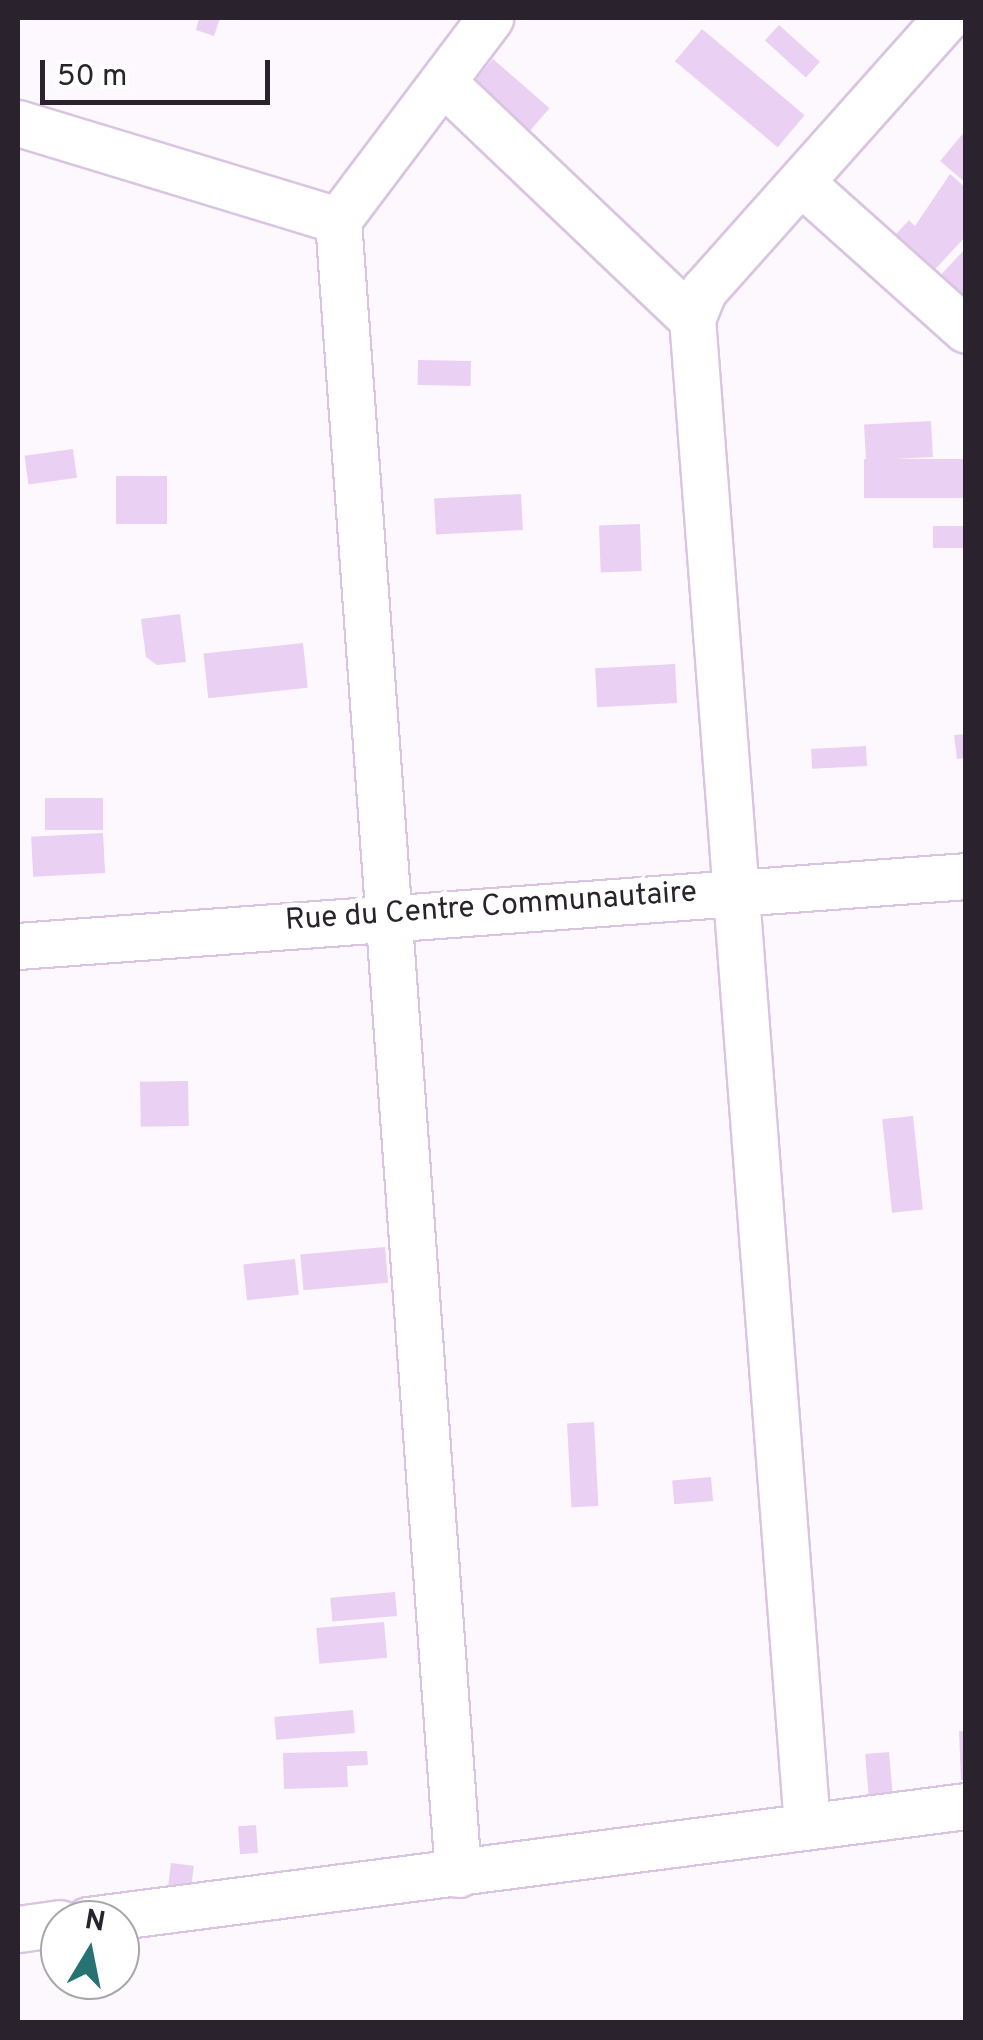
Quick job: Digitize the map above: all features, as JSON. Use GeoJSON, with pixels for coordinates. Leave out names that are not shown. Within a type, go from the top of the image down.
{"type":"FeatureCollection","features":[{"type":"Feature","properties":{"kind":"street"},"geometry":{"type":"LineString","coordinates":[[458,1874],[338,220],[490,18]]}},
{"type":"Feature","properties":{"kind":"street"},"geometry":{"type":"LineString","coordinates":[[807,1826],[732,890],[692,319],[704,290],[804,185],[946,18]]}},
{"type":"Feature","properties":{"kind":"street"},"geometry":{"type":"LineString","coordinates":[[443,82],[692,319]]}},
{"type":"Feature","properties":{"kind":"street"},"geometry":{"type":"LineString","coordinates":[[18,123],[338,220]]}},
{"type":"Feature","properties":{"kind":"street"},"geometry":{"type":"LineString","coordinates":[[804,185],[966,330]]}},
{"type":"Feature","properties":{"kind":"street","name":"Rue du Centre Communautaire"},"geometry":{"type":"LineString","coordinates":[[18,946],[388,913],[966,876]]}},
{"type":"Feature","properties":{"kind":"street"},"geometry":{"type":"LineString","coordinates":[[140,1914],[966,1806]]}},
{"type":"Feature","properties":{"kind":"building"},"geometry":{"type":"Polygon","coordinates":[[[199,18],[220,18],[214,36],[196,30],[199,18]]]}},
{"type":"Feature","properties":{"kind":"building"},"geometry":{"type":"Polygon","coordinates":[[[779,25],[820,62],[806,77],[765,41],[779,25]]]}},
{"type":"Feature","properties":{"kind":"building"},"geometry":{"type":"Polygon","coordinates":[[[702,29],[805,115],[778,147],[675,61],[702,29]]]}},
{"type":"Feature","properties":{"kind":"building"},"geometry":{"type":"Polygon","coordinates":[[[493,59],[550,108],[527,135],[470,85],[493,59]]]}},
{"type":"Feature","properties":{"kind":"building"},"geometry":{"type":"Polygon","coordinates":[[[966,130],[966,183],[940,161],[966,130]]]}},
{"type":"Feature","properties":{"kind":"building"},"geometry":{"type":"Polygon","coordinates":[[[950,174],[966,188],[966,236],[927,278],[888,243],[909,220],[915,226],[950,174]]]}},
{"type":"Feature","properties":{"kind":"building"},"geometry":{"type":"Polygon","coordinates":[[[966,248],[966,305],[937,279],[966,248]]]}},
{"type":"Feature","properties":{"kind":"building"},"geometry":{"type":"Polygon","coordinates":[[[418,360],[471,361],[471,386],[418,385],[418,360]]]}},
{"type":"Feature","properties":{"kind":"building"},"geometry":{"type":"Polygon","coordinates":[[[931,421],[933,457],[866,460],[864,425],[931,421]]]}},
{"type":"Feature","properties":{"kind":"building"},"geometry":{"type":"Polygon","coordinates":[[[73,449],[77,478],[29,485],[24,456],[73,449]]]}},
{"type":"Feature","properties":{"kind":"building"},"geometry":{"type":"Polygon","coordinates":[[[864,459],[966,459],[966,498],[864,498],[864,459]]]}},
{"type":"Feature","properties":{"kind":"building"},"geometry":{"type":"Polygon","coordinates":[[[116,476],[167,476],[167,524],[116,524],[116,476]]]}},
{"type":"Feature","properties":{"kind":"building"},"geometry":{"type":"Polygon","coordinates":[[[521,494],[523,530],[436,535],[434,499],[521,494]]]}},
{"type":"Feature","properties":{"kind":"building"},"geometry":{"type":"Polygon","coordinates":[[[640,524],[642,571],[601,572],[599,525],[640,524]]]}},
{"type":"Feature","properties":{"kind":"building"},"geometry":{"type":"Polygon","coordinates":[[[933,526],[966,526],[966,548],[933,548],[933,526]]]}},
{"type":"Feature","properties":{"kind":"building"},"geometry":{"type":"Polygon","coordinates":[[[180,614],[186,662],[157,665],[146,657],[141,619],[180,614]]]}},
{"type":"Feature","properties":{"kind":"building"},"geometry":{"type":"Polygon","coordinates":[[[303,643],[308,688],[208,698],[204,653],[303,643]]]}},
{"type":"Feature","properties":{"kind":"building"},"geometry":{"type":"Polygon","coordinates":[[[675,664],[677,703],[597,707],[595,668],[675,664]]]}},
{"type":"Feature","properties":{"kind":"building"},"geometry":{"type":"Polygon","coordinates":[[[966,734],[966,758],[957,759],[954,735],[966,734]]]}},
{"type":"Feature","properties":{"kind":"building"},"geometry":{"type":"Polygon","coordinates":[[[866,746],[867,766],[812,769],[811,749],[866,746]]]}},
{"type":"Feature","properties":{"kind":"building"},"geometry":{"type":"Polygon","coordinates":[[[45,798],[103,798],[103,830],[45,830],[45,798]]]}},
{"type":"Feature","properties":{"kind":"building"},"geometry":{"type":"Polygon","coordinates":[[[103,833],[105,873],[33,877],[31,837],[103,833]]]}},
{"type":"Feature","properties":{"kind":"building"},"geometry":{"type":"Polygon","coordinates":[[[188,1081],[189,1126],[141,1127],[140,1082],[188,1081]]]}},
{"type":"Feature","properties":{"kind":"building"},"geometry":{"type":"Polygon","coordinates":[[[913,1116],[923,1209],[892,1213],[882,1119],[913,1116]]]}},
{"type":"Feature","properties":{"kind":"building"},"geometry":{"type":"Polygon","coordinates":[[[385,1247],[388,1283],[303,1290],[300,1254],[385,1247]]]}},
{"type":"Feature","properties":{"kind":"building"},"geometry":{"type":"Polygon","coordinates":[[[295,1259],[299,1295],[247,1300],[243,1264],[295,1259]]]}},
{"type":"Feature","properties":{"kind":"building"},"geometry":{"type":"Polygon","coordinates":[[[594,1422],[598,1506],[571,1507],[567,1423],[594,1422]]]}},
{"type":"Feature","properties":{"kind":"building"},"geometry":{"type":"Polygon","coordinates":[[[711,1477],[713,1501],[674,1504],[672,1480],[711,1477]]]}},
{"type":"Feature","properties":{"kind":"building"},"geometry":{"type":"Polygon","coordinates":[[[395,1592],[397,1616],[332,1622],[330,1598],[395,1592]]]}},
{"type":"Feature","properties":{"kind":"building"},"geometry":{"type":"Polygon","coordinates":[[[384,1622],[387,1658],[319,1664],[316,1628],[384,1622]]]}},
{"type":"Feature","properties":{"kind":"building"},"geometry":{"type":"Polygon","coordinates":[[[353,1710],[355,1733],[276,1740],[274,1717],[353,1710]]]}},
{"type":"Feature","properties":{"kind":"building"},"geometry":{"type":"Polygon","coordinates":[[[959,1731],[966,1731],[966,1780],[961,1780],[959,1731]]]}},
{"type":"Feature","properties":{"kind":"building"},"geometry":{"type":"Polygon","coordinates":[[[367,1751],[368,1765],[347,1766],[348,1787],[284,1789],[283,1753],[367,1751]]]}},
{"type":"Feature","properties":{"kind":"building"},"geometry":{"type":"Polygon","coordinates":[[[889,1752],[893,1795],[869,1797],[865,1754],[889,1752]]]}},
{"type":"Feature","properties":{"kind":"building"},"geometry":{"type":"Polygon","coordinates":[[[256,1825],[258,1853],[240,1854],[238,1826],[256,1825]]]}},
{"type":"Feature","properties":{"kind":"building"},"geometry":{"type":"Polygon","coordinates":[[[171,1863],[194,1866],[191,1892],[168,1889],[171,1863]]]}}]}
